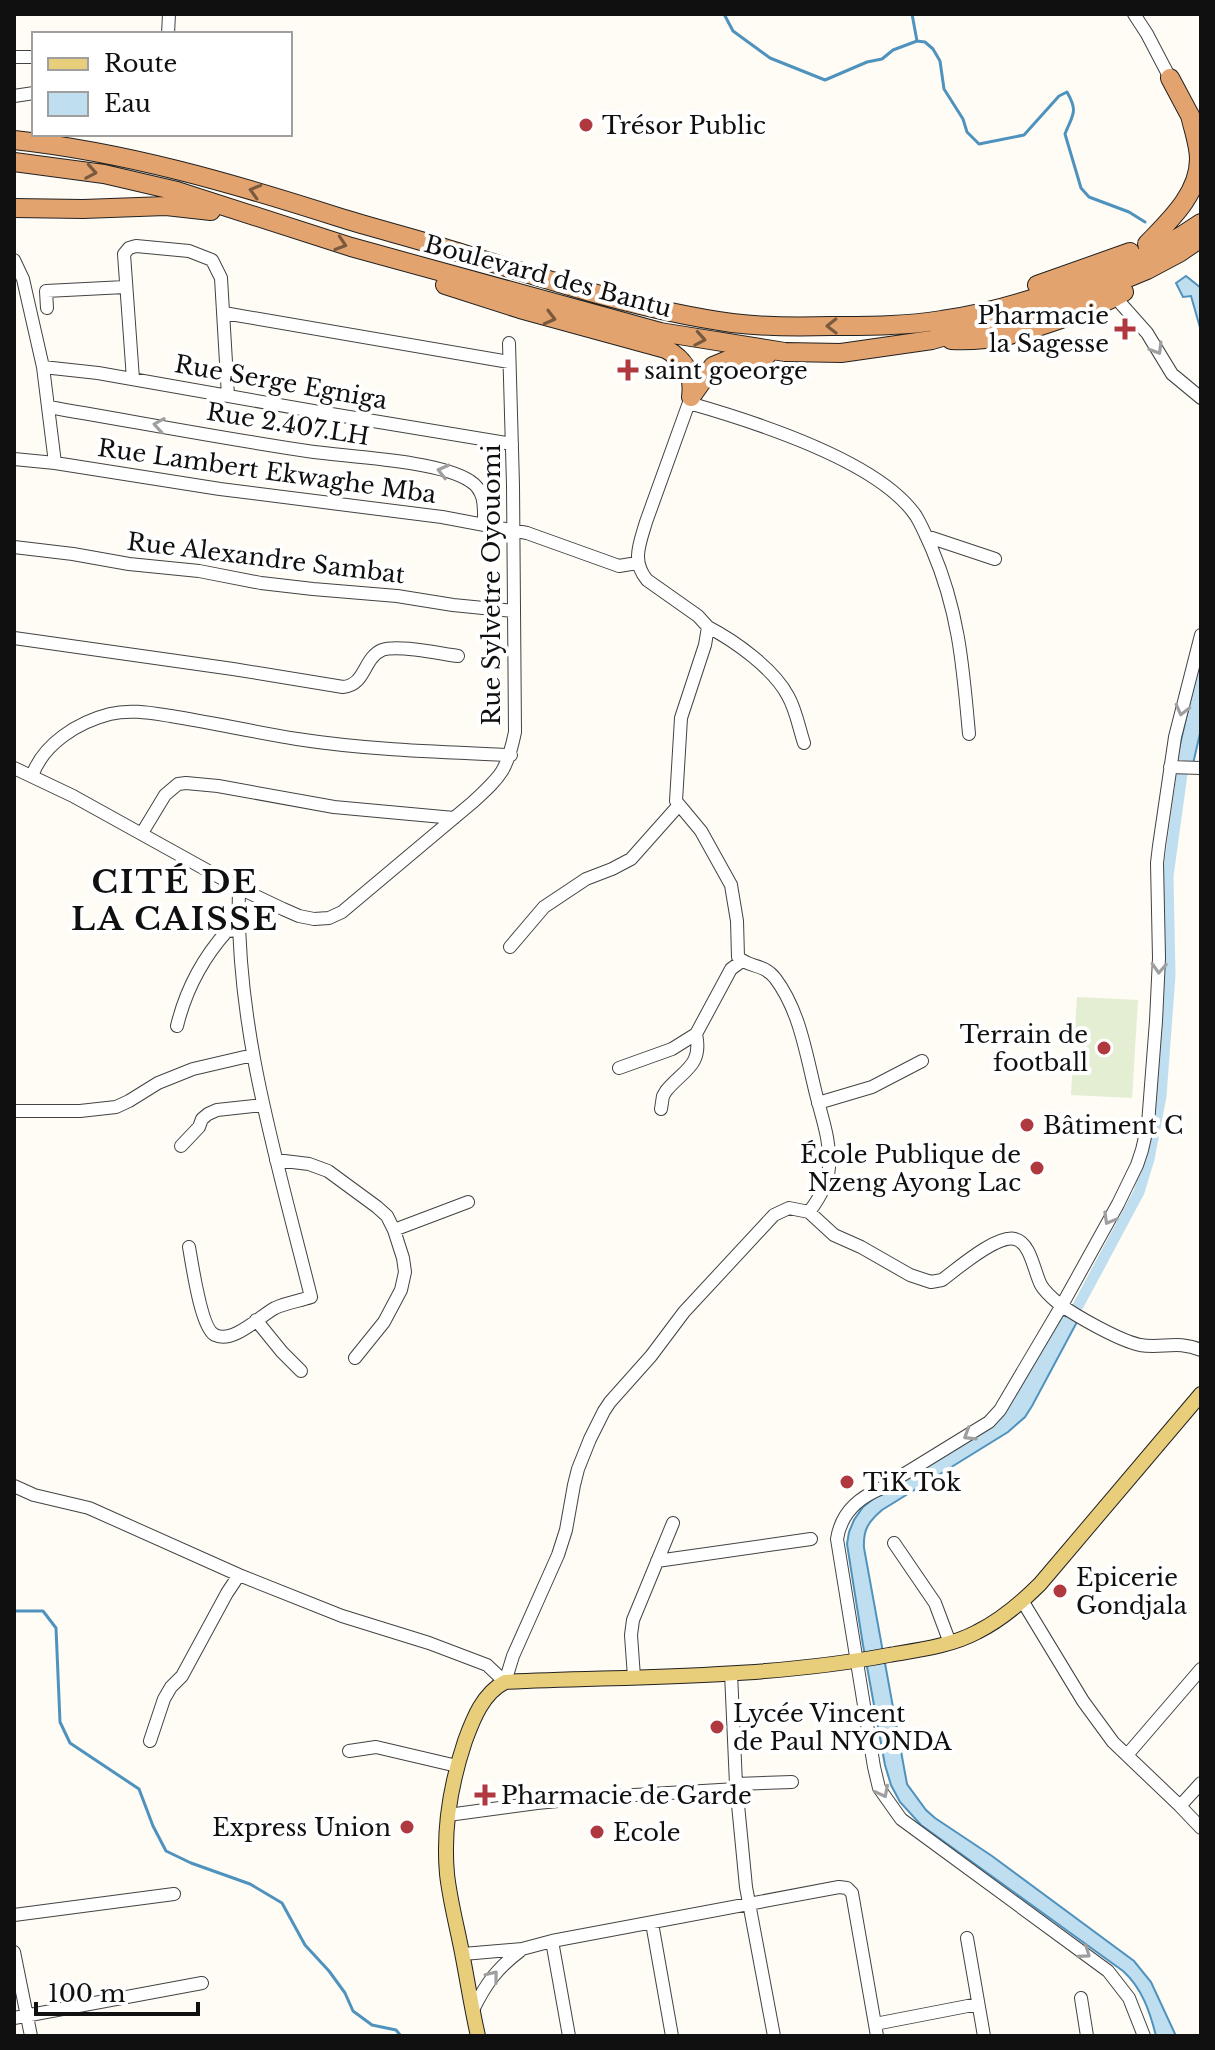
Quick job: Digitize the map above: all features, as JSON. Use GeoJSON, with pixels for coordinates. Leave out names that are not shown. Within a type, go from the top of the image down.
{"type":"FeatureCollection","features":[{"type":"Feature","properties":{"kind":"highway"},"geometry":{"type":"LineString","coordinates":[[1170,78],[1196,114],[1201,137]]}},
{"type":"Feature","properties":{"kind":"highway"},"geometry":{"type":"LineString","coordinates":[[1147,244],[1183,204],[1194,181],[1199,160],[1196,114]]}},
{"type":"Feature","properties":{"kind":"highway","name":"Boulevard des Bantu"},"geometry":{"type":"LineString","coordinates":[[14,140],[97,152],[170,168],[264,193],[518,271],[701,318],[810,327],[886,324],[943,320],[1075,293]]}},
{"type":"Feature","properties":{"kind":"highway","name":"Boulevard des Bantu"},"geometry":{"type":"LineString","coordinates":[[14,162],[58,166],[177,191],[351,247],[660,332],[785,352],[841,353],[932,340],[1075,293]]}},
{"type":"Feature","properties":{"kind":"highway"},"geometry":{"type":"LineString","coordinates":[[14,208],[166,206],[279,224]]}},
{"type":"Feature","properties":{"kind":"highway"},"geometry":{"type":"LineString","coordinates":[[886,324],[1020,291],[1096,265],[1147,244],[1201,210]]}},
{"type":"Feature","properties":{"kind":"highway"},"geometry":{"type":"LineString","coordinates":[[1075,293],[1174,241],[1201,223]]}},
{"type":"Feature","properties":{"kind":"highway"},"geometry":{"type":"LineString","coordinates":[[1075,293],[1147,270],[1179,253],[1200,247]]}},
{"type":"Feature","properties":{"kind":"highway"},"geometry":{"type":"LineString","coordinates":[[932,340],[972,341],[1010,337],[1115,297],[1200,247]]}},
{"type":"Feature","properties":{"kind":"highway"},"geometry":{"type":"LineString","coordinates":[[428,269],[445,285],[666,349],[686,366],[692,380],[690,400]]}},
{"type":"Feature","properties":{"kind":"highway"},"geometry":{"type":"LineString","coordinates":[[690,400],[713,366],[722,361],[785,352]]}},
{"type":"Feature","properties":{"kind":"main road"},"geometry":{"type":"LineString","coordinates":[[478,2036],[447,1873],[448,1815],[457,1766],[477,1713],[495,1687],[505,1682],[819,1667],[950,1643],[975,1634],[1023,1602],[1069,1552],[1201,1394]]}},
{"type":"Feature","properties":{"kind":"street"},"geometry":{"type":"LineString","coordinates":[[1134,14],[1170,78]]}},
{"type":"Feature","properties":{"kind":"street"},"geometry":{"type":"LineString","coordinates":[[133,379],[124,254],[136,246],[189,251],[212,260],[221,278],[228,396]]}},
{"type":"Feature","properties":{"kind":"street"},"geometry":{"type":"LineString","coordinates":[[14,260],[23,279],[43,367],[55,463]]}},
{"type":"Feature","properties":{"kind":"street"},"geometry":{"type":"LineString","coordinates":[[47,308],[46,291],[125,287]]}},
{"type":"Feature","properties":{"kind":"street"},"geometry":{"type":"LineString","coordinates":[[1115,297],[1147,333],[1172,374],[1201,398]]}},
{"type":"Feature","properties":{"kind":"street"},"geometry":{"type":"LineString","coordinates":[[224,313],[509,362]]}},
{"type":"Feature","properties":{"kind":"street","name":"Rue Sylvetre Oyouomi"},"geometry":{"type":"LineString","coordinates":[[14,768],[142,833],[239,888],[299,916],[314,919],[329,918],[342,912],[454,818],[506,768],[515,732],[509,343]]}},
{"type":"Feature","properties":{"kind":"street","name":"Rue Serge Egniga"},"geometry":{"type":"LineString","coordinates":[[43,367],[133,379],[512,444]]}},
{"type":"Feature","properties":{"kind":"street"},"geometry":{"type":"LineString","coordinates":[[804,743],[789,697],[773,674],[647,580],[637,563],[646,522],[690,400],[822,450],[895,492],[915,515],[945,579],[953,609],[962,656],[969,734]]}},
{"type":"Feature","properties":{"kind":"street","name":"Rue 2.407.LH"},"geometry":{"type":"LineString","coordinates":[[48,407],[446,471],[469,479],[478,487],[483,498],[484,525]]}},
{"type":"Feature","properties":{"kind":"street","name":"Rue Lambert Ekwaghe Mba"},"geometry":{"type":"LineString","coordinates":[[14,459],[514,529],[619,566],[637,563]]}},
{"type":"Feature","properties":{"kind":"street"},"geometry":{"type":"LineString","coordinates":[[926,536],[995,559]]}},
{"type":"Feature","properties":{"kind":"street","name":"Rue Alexandre Sambat"},"geometry":{"type":"LineString","coordinates":[[14,547],[199,571],[287,586],[514,611]]}},
{"type":"Feature","properties":{"kind":"street"},"geometry":{"type":"LineString","coordinates":[[708,627],[681,718],[676,794],[679,805],[701,831],[731,885],[735,901],[738,957],[767,969],[790,1001],[799,1023],[826,1131],[829,1169],[825,1186],[809,1212]]}},
{"type":"Feature","properties":{"kind":"street"},"geometry":{"type":"LineString","coordinates":[[1144,2036],[1129,1998],[1108,1971],[906,1823],[879,1788],[837,1539],[851,1507],[995,1417],[1065,1308],[1137,1165],[1146,1137],[1152,1086],[1159,958],[1157,863],[1175,737],[1201,635]]}},
{"type":"Feature","properties":{"kind":"street"},"geometry":{"type":"LineString","coordinates":[[14,638],[343,687],[352,686],[383,649],[458,656]]}},
{"type":"Feature","properties":{"kind":"street"},"geometry":{"type":"LineString","coordinates":[[32,776],[37,762],[49,746],[68,733],[111,714],[135,712],[363,747],[511,755]]}},
{"type":"Feature","properties":{"kind":"street"},"geometry":{"type":"LineString","coordinates":[[1170,767],[1201,768]]}},
{"type":"Feature","properties":{"kind":"street"},"geometry":{"type":"LineString","coordinates":[[142,833],[165,795],[178,784],[186,783],[334,807],[454,818]]}},
{"type":"Feature","properties":{"kind":"street"},"geometry":{"type":"LineString","coordinates":[[510,947],[544,907],[586,879],[631,859],[679,805]]}},
{"type":"Feature","properties":{"kind":"street"},"geometry":{"type":"LineString","coordinates":[[189,1247],[197,1292],[211,1333],[216,1336],[243,1330],[281,1306],[311,1297],[263,1105],[246,1016],[238,930],[239,888]]}},
{"type":"Feature","properties":{"kind":"street"},"geometry":{"type":"LineString","coordinates":[[177,1026],[182,1004],[204,958],[227,931],[238,930]]}},
{"type":"Feature","properties":{"kind":"street"},"geometry":{"type":"LineString","coordinates":[[619,1068],[672,1049],[696,1034],[731,969],[742,961]]}},
{"type":"Feature","properties":{"kind":"street"},"geometry":{"type":"LineString","coordinates":[[661,1109],[666,1091],[696,1060],[696,1034]]}},
{"type":"Feature","properties":{"kind":"street"},"geometry":{"type":"LineString","coordinates":[[14,1111],[80,1111],[116,1107],[158,1083],[193,1069],[253,1055]]}},
{"type":"Feature","properties":{"kind":"street"},"geometry":{"type":"LineString","coordinates":[[818,1103],[872,1087],[922,1061]]}},
{"type":"Feature","properties":{"kind":"street"},"geometry":{"type":"LineString","coordinates":[[181,1146],[208,1114],[217,1110],[263,1105]]}},
{"type":"Feature","properties":{"kind":"street"},"geometry":{"type":"LineString","coordinates":[[276,1160],[309,1164],[328,1171],[377,1207],[387,1216],[394,1230],[405,1272],[401,1290],[384,1322],[355,1358]]}},
{"type":"Feature","properties":{"kind":"street"},"geometry":{"type":"LineString","coordinates":[[394,1230],[468,1202]]}},
{"type":"Feature","properties":{"kind":"street"},"geometry":{"type":"LineString","coordinates":[[14,1486],[34,1495],[89,1508],[239,1575],[342,1616],[487,1665],[505,1682],[513,1656],[558,1555],[574,1485],[584,1453],[600,1419],[610,1402],[651,1356],[684,1312],[774,1215],[789,1208],[809,1212],[834,1235],[910,1275],[931,1282],[942,1280],[985,1249],[1015,1238],[1024,1243],[1044,1290],[1065,1308],[1141,1345],[1182,1344],[1201,1350]]}},
{"type":"Feature","properties":{"kind":"street"},"geometry":{"type":"LineString","coordinates":[[256,1320],[301,1371]]}},
{"type":"Feature","properties":{"kind":"street"},"geometry":{"type":"LineString","coordinates":[[634,1677],[633,1620],[673,1523]]}},
{"type":"Feature","properties":{"kind":"street"},"geometry":{"type":"LineString","coordinates":[[657,1561],[811,1539]]}},
{"type":"Feature","properties":{"kind":"street"},"geometry":{"type":"LineString","coordinates":[[894,1543],[935,1603],[950,1643]]}},
{"type":"Feature","properties":{"kind":"street"},"geometry":{"type":"LineString","coordinates":[[150,1741],[164,1699],[182,1676],[239,1575]]}},
{"type":"Feature","properties":{"kind":"street"},"geometry":{"type":"LineString","coordinates":[[1023,1602],[1045,1642],[1113,1742],[1201,1828]]}},
{"type":"Feature","properties":{"kind":"street"},"geometry":{"type":"LineString","coordinates":[[1127,1755],[1201,1669]]}},
{"type":"Feature","properties":{"kind":"street"},"geometry":{"type":"LineString","coordinates":[[731,1673],[737,1787],[749,1905],[774,2036]]}},
{"type":"Feature","properties":{"kind":"street"},"geometry":{"type":"LineString","coordinates":[[349,1751],[376,1747],[457,1766]]}},
{"type":"Feature","properties":{"kind":"street"},"geometry":{"type":"LineString","coordinates":[[448,1815],[584,1799],[792,1782]]}},
{"type":"Feature","properties":{"kind":"street"},"geometry":{"type":"LineString","coordinates":[[1180,1806],[1201,1783]]}},
{"type":"Feature","properties":{"kind":"street"},"geometry":{"type":"LineString","coordinates":[[463,1954],[522,1949],[839,1887],[847,1888],[852,1893],[876,2030],[978,2004]]}},
{"type":"Feature","properties":{"kind":"street"},"geometry":{"type":"LineString","coordinates":[[14,1915],[174,1894]]}},
{"type":"Feature","properties":{"kind":"street"},"geometry":{"type":"LineString","coordinates":[[652,1923],[672,2036]]}},
{"type":"Feature","properties":{"kind":"street"},"geometry":{"type":"LineString","coordinates":[[967,1938],[984,2036]]}},
{"type":"Feature","properties":{"kind":"street"},"geometry":{"type":"LineString","coordinates":[[552,1941],[569,2036]]}},
{"type":"Feature","properties":{"kind":"street"},"geometry":{"type":"LineString","coordinates":[[473,2010],[490,1978],[504,1962],[522,1949]]}},
{"type":"Feature","properties":{"kind":"street"},"geometry":{"type":"LineString","coordinates":[[14,1952],[21,2017],[31,2036]]}},
{"type":"Feature","properties":{"kind":"street"},"geometry":{"type":"LineString","coordinates":[[21,2017],[202,1983]]}},
{"type":"Feature","properties":{"kind":"street"},"geometry":{"type":"LineString","coordinates":[[1081,1998],[1087,2036]]}},
{"type":"Feature","properties":{"kind":"green space","name":"Terrain de football"},"geometry":{"type":"Polygon","coordinates":[[[1077,997],[1138,1000],[1132,1098],[1071,1095],[1077,997]]]}},
{"type":"Feature","properties":{"kind":"water"},"geometry":{"type":"Polygon","coordinates":[[[1186,276],[1201,288],[1201,331],[1191,296],[1183,297],[1176,283],[1186,276]]]}},
{"type":"Feature","properties":{"kind":"water"},"geometry":{"type":"Polygon","coordinates":[[[1201,654],[1201,729],[1193,764],[1175,766],[1201,654]]]}},
{"type":"Feature","properties":{"kind":"water"},"geometry":{"type":"Polygon","coordinates":[[[1063,1315],[1077,1322],[1025,1417],[1008,1432],[882,1510],[867,1527],[864,1548],[907,1784],[935,1818],[992,1856],[1134,1961],[1151,1982],[1176,2036],[1156,2036],[1144,2001],[1123,1971],[921,1825],[900,1802],[885,1765],[847,1544],[854,1520],[863,1507],[891,1485],[996,1421],[1063,1315]]]}},
{"type":"Feature","properties":{"kind":"waterway"},"geometry":{"type":"LineString","coordinates":[[724,14],[733,31],[770,58],[825,80],[882,59],[893,50],[917,41],[925,42],[940,61],[944,89],[963,119],[967,132],[979,144],[1024,135],[1059,96],[1067,92],[1073,110],[1065,134],[1081,188],[1089,197],[1129,212],[1145,222]]}},
{"type":"Feature","properties":{"kind":"waterway"},"geometry":{"type":"LineString","coordinates":[[912,14],[917,41]]}},
{"type":"Feature","properties":{"kind":"waterway"},"geometry":{"type":"LineString","coordinates":[[1071,1319],[1139,1192],[1149,1159],[1161,1096],[1170,975],[1168,876],[1182,774]]}},
{"type":"Feature","properties":{"kind":"waterway"},"geometry":{"type":"LineString","coordinates":[[14,1611],[43,1611],[56,1628],[60,1722],[70,1743],[139,1789],[166,1851],[250,1884],[282,1903],[305,1945],[329,1971],[345,1993],[353,2011],[372,2025],[396,2030],[401,2036]]}},
{"type":"Feature","properties":{"kind":"place","name":"Trésor Public"},"geometry":{"type":"Point","coordinates":[586,125]}},
{"type":"Feature","properties":{"kind":"place","name":"Pharmacie la Sagesse"},"geometry":{"type":"Point","coordinates":[1125,329]}},
{"type":"Feature","properties":{"kind":"place","name":"saint goeorge"},"geometry":{"type":"Point","coordinates":[628,370]}},
{"type":"Feature","properties":{"kind":"place","name":"Terrain de football"},"geometry":{"type":"Point","coordinates":[1104,1048]}},
{"type":"Feature","properties":{"kind":"place","name":"Bâtiment C"},"geometry":{"type":"Point","coordinates":[1027,1125]}},
{"type":"Feature","properties":{"kind":"place","name":"École Publique de Nzeng Ayong Lac"},"geometry":{"type":"Point","coordinates":[1037,1168]}},
{"type":"Feature","properties":{"kind":"place","name":"TiK Tok"},"geometry":{"type":"Point","coordinates":[847,1482]}},
{"type":"Feature","properties":{"kind":"place","name":"Epicerie Gondjala"},"geometry":{"type":"Point","coordinates":[1060,1591]}},
{"type":"Feature","properties":{"kind":"place","name":"Lycée Vincent de Paul NYONDA"},"geometry":{"type":"Point","coordinates":[717,1727]}},
{"type":"Feature","properties":{"kind":"place","name":"Pharmacie de Garde"},"geometry":{"type":"Point","coordinates":[485,1795]}},
{"type":"Feature","properties":{"kind":"place","name":"Express Union"},"geometry":{"type":"Point","coordinates":[407,1827]}},
{"type":"Feature","properties":{"kind":"place","name":"Ecole"},"geometry":{"type":"Point","coordinates":[597,1832]}},
{"type":"Feature","properties":{"kind":"district","name":"CITÉ DE LA CAISSE"},"geometry":{"type":"Point","coordinates":[175,900]}}]}
